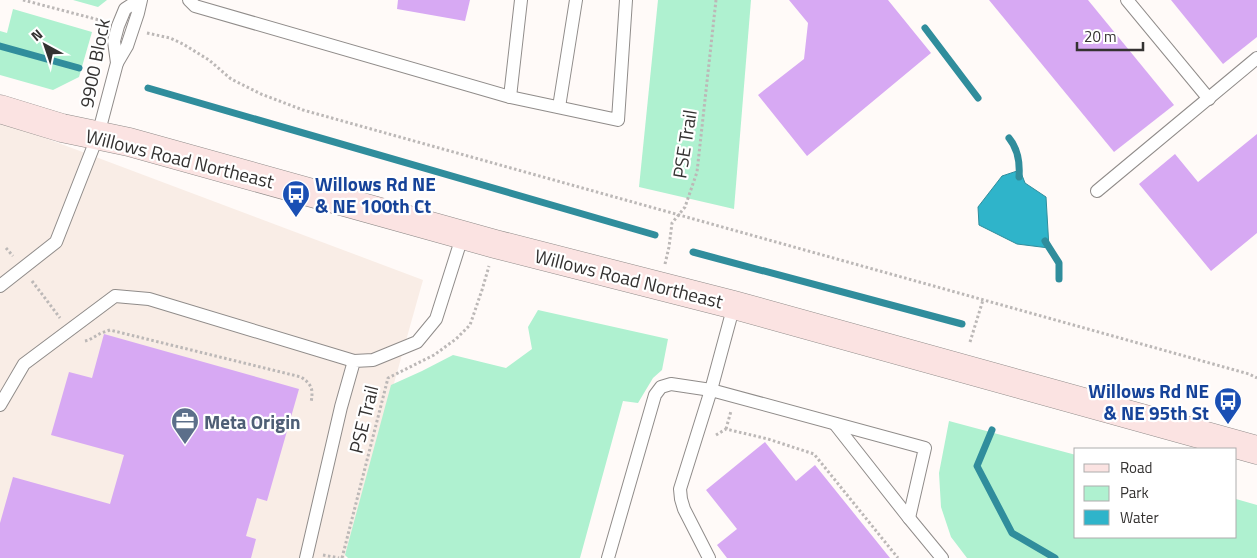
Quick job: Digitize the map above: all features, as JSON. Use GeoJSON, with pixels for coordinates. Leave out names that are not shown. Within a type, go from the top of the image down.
{"type":"FeatureCollection","features":[{"type":"Feature","properties":{"kind":"main road","name":"Willows Road Northeast"},"geometry":{"type":"LineString","coordinates":[[0,109],[62,128],[129,142],[496,244],[734,305],[1257,450]]}},
{"type":"Feature","properties":{"kind":"lane","name":"9900 Block"},"geometry":{"type":"LineString","coordinates":[[0,286],[56,242],[98,136],[117,63],[114,41],[118,26],[125,9],[140,0]]}},
{"type":"Feature","properties":{"kind":"lane"},"geometry":{"type":"LineString","coordinates":[[189,0],[194,6],[510,97],[618,120],[626,0]]}},
{"type":"Feature","properties":{"kind":"lane"},"geometry":{"type":"LineString","coordinates":[[510,97],[521,0]]}},
{"type":"Feature","properties":{"kind":"lane"},"geometry":{"type":"LineString","coordinates":[[559,107],[576,0]]}},
{"type":"Feature","properties":{"kind":"lane"},"geometry":{"type":"LineString","coordinates":[[1127,0],[1209,98]]}},
{"type":"Feature","properties":{"kind":"lane"},"geometry":{"type":"LineString","coordinates":[[1097,191],[1257,58]]}},
{"type":"Feature","properties":{"kind":"lane"},"geometry":{"type":"LineString","coordinates":[[0,405],[24,364],[115,296],[149,299],[354,361],[374,360],[417,342],[436,319],[463,234]]}},
{"type":"Feature","properties":{"kind":"lane"},"geometry":{"type":"LineString","coordinates":[[709,558],[684,510],[680,488],[711,390],[734,305]]}},
{"type":"Feature","properties":{"kind":"lane"},"geometry":{"type":"LineString","coordinates":[[306,558],[341,407],[354,361]]}},
{"type":"Feature","properties":{"kind":"lane"},"geometry":{"type":"LineString","coordinates":[[608,558],[655,395],[662,387],[671,384],[711,390],[924,448],[909,518]]}},
{"type":"Feature","properties":{"kind":"lane"},"geometry":{"type":"LineString","coordinates":[[835,424],[942,558]]}},
{"type":"Feature","properties":{"kind":"path"},"geometry":{"type":"LineString","coordinates":[[23,0],[105,22]]}},
{"type":"Feature","properties":{"kind":"path","name":"PSE Trail"},"geometry":{"type":"LineString","coordinates":[[660,285],[672,223],[685,207],[697,172],[716,0]]}},
{"type":"Feature","properties":{"kind":"path"},"geometry":{"type":"LineString","coordinates":[[151,34],[170,38],[183,44],[209,60],[231,79],[261,94],[302,110],[1249,374],[1257,378]]}},
{"type":"Feature","properties":{"kind":"path","name":"PSE Trail"},"geometry":{"type":"LineString","coordinates":[[342,558],[388,378],[434,355],[456,339],[470,325],[496,244]]}},
{"type":"Feature","properties":{"kind":"path"},"geometry":{"type":"LineString","coordinates":[[6,248],[77,339],[82,341],[89,340],[110,330],[301,377],[308,382],[312,390],[311,403]]}},
{"type":"Feature","properties":{"kind":"path"},"geometry":{"type":"LineString","coordinates":[[970,342],[983,300]]}},
{"type":"Feature","properties":{"kind":"path"},"geometry":{"type":"LineString","coordinates":[[726,429],[731,410]]}},
{"type":"Feature","properties":{"kind":"path"},"geometry":{"type":"LineString","coordinates":[[714,436],[726,429],[768,439],[814,454],[898,558]]}},
{"type":"Feature","properties":{"kind":"shaded area"},"geometry":{"type":"Polygon","coordinates":[[[0,121],[423,280],[345,558],[0,558],[0,121]]]}},
{"type":"Feature","properties":{"kind":"green space"},"geometry":{"type":"Polygon","coordinates":[[[73,0],[107,0],[98,7],[73,0]]]}},
{"type":"Feature","properties":{"kind":"green space"},"geometry":{"type":"Polygon","coordinates":[[[658,0],[751,0],[734,209],[639,187],[658,0]]]}},
{"type":"Feature","properties":{"kind":"green space"},"geometry":{"type":"Polygon","coordinates":[[[13,9],[92,32],[79,77],[53,90],[0,75],[0,31],[7,33],[13,9]]]}},
{"type":"Feature","properties":{"kind":"green space"},"geometry":{"type":"Polygon","coordinates":[[[538,310],[668,339],[662,370],[653,378],[638,403],[623,401],[580,558],[348,558],[345,555],[391,385],[453,355],[506,368],[532,349],[528,327],[538,310]]]}},
{"type":"Feature","properties":{"kind":"green space"},"geometry":{"type":"Polygon","coordinates":[[[949,421],[1074,454],[1074,538],[1237,538],[1237,499],[1257,505],[1257,558],[967,558],[951,537],[941,507],[939,473],[949,421]]]}},
{"type":"Feature","properties":{"kind":"water"},"geometry":{"type":"Polygon","coordinates":[[[1020,170],[1025,183],[1046,197],[1049,248],[1017,244],[979,225],[978,207],[1002,176],[1020,170]]]}},
{"type":"Feature","properties":{"kind":"building"},"geometry":{"type":"Polygon","coordinates":[[[398,0],[470,0],[465,21],[397,9],[398,0]]]}},
{"type":"Feature","properties":{"kind":"building"},"geometry":{"type":"Polygon","coordinates":[[[789,0],[888,0],[931,53],[807,156],[758,95],[804,59],[808,23],[789,0]]]}},
{"type":"Feature","properties":{"kind":"building"},"geometry":{"type":"Polygon","coordinates":[[[989,0],[1088,0],[1174,105],[1114,152],[989,0]]]}},
{"type":"Feature","properties":{"kind":"building"},"geometry":{"type":"Polygon","coordinates":[[[1171,0],[1257,0],[1257,37],[1223,64],[1171,0]]]}},
{"type":"Feature","properties":{"kind":"building"},"geometry":{"type":"Polygon","coordinates":[[[1257,134],[1257,233],[1211,271],[1139,184],[1175,154],[1198,182],[1257,134]]]}},
{"type":"Feature","properties":{"kind":"building","name":"Meta Origin"},"geometry":{"type":"Polygon","coordinates":[[[104,334],[299,389],[267,501],[257,498],[246,536],[256,539],[251,558],[0,558],[0,523],[13,477],[110,504],[124,455],[51,435],[69,372],[92,378],[104,334]]]}},
{"type":"Feature","properties":{"kind":"building"},"geometry":{"type":"Polygon","coordinates":[[[765,442],[796,481],[815,465],[890,558],[727,558],[717,545],[737,529],[706,490],[765,442]]]}},
{"type":"Feature","properties":{"kind":"waterway"},"geometry":{"type":"LineString","coordinates":[[925,28],[978,98]]}},
{"type":"Feature","properties":{"kind":"waterway"},"geometry":{"type":"LineString","coordinates":[[0,46],[79,68]]}},
{"type":"Feature","properties":{"kind":"waterway"},"geometry":{"type":"LineString","coordinates":[[148,88],[655,235]]}},
{"type":"Feature","properties":{"kind":"waterway"},"geometry":{"type":"LineString","coordinates":[[1009,138],[1018,157],[1019,177]]}},
{"type":"Feature","properties":{"kind":"waterway"},"geometry":{"type":"LineString","coordinates":[[1045,241],[1059,263],[1059,279]]}},
{"type":"Feature","properties":{"kind":"waterway"},"geometry":{"type":"LineString","coordinates":[[693,252],[962,324]]}},
{"type":"Feature","properties":{"kind":"waterway"},"geometry":{"type":"LineString","coordinates":[[992,430],[977,466],[1012,533],[1055,558]]}},
{"type":"Feature","properties":{"kind":"place","name":"Willows Rd NE & NE 100th Ct"},"geometry":{"type":"Point","coordinates":[296,218]}},
{"type":"Feature","properties":{"kind":"place","name":"Willows Rd NE & NE 95th St"},"geometry":{"type":"Point","coordinates":[1228,425]}},
{"type":"Feature","properties":{"kind":"place","name":"Meta Origin"},"geometry":{"type":"Point","coordinates":[185,445]}}]}
